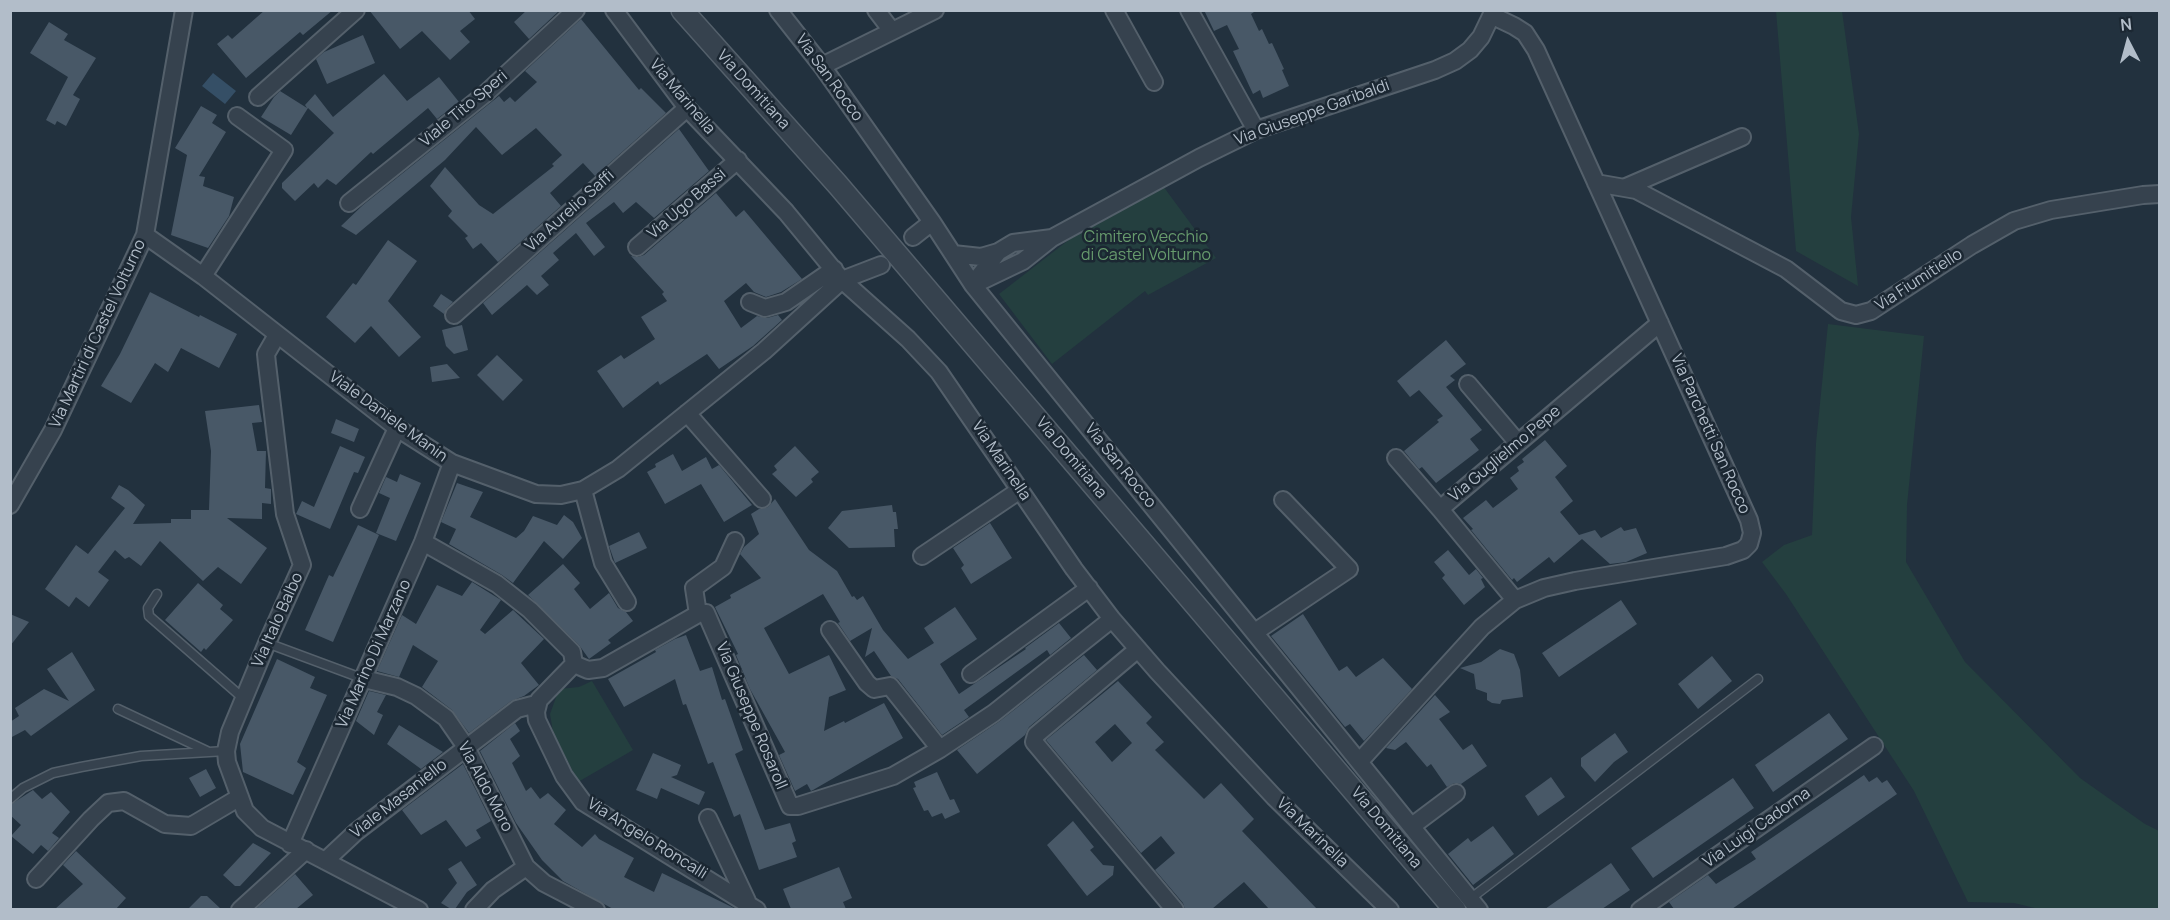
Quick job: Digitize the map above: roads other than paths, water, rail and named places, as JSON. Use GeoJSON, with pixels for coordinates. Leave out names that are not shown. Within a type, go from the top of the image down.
{"type":"FeatureCollection","features":[{"type":"Feature","properties":{"kind":"street","name":"Via Martiri di Castel Volturno"},"geometry":{"type":"LineString","coordinates":[[10,505],[53,430],[145,235],[184,10]]}},
{"type":"Feature","properties":{"kind":"street"},"geometry":{"type":"LineString","coordinates":[[258,97],[356,10]]}},
{"type":"Feature","properties":{"kind":"street","name":"Viale Tito Speri"},"geometry":{"type":"LineString","coordinates":[[349,202],[485,94],[576,10]]}},
{"type":"Feature","properties":{"kind":"street","name":"Via Marinella"},"geometry":{"type":"LineString","coordinates":[[614,10],[687,108],[738,160],[838,275],[908,339],[939,372],[1112,619],[1274,797],[1390,909]]}},
{"type":"Feature","properties":{"kind":"street","name":"Via Domitiana"},"geometry":{"type":"LineString","coordinates":[[682,10],[1468,906]]}},
{"type":"Feature","properties":{"kind":"street","name":"Via San Rocco"},"geometry":{"type":"LineString","coordinates":[[778,10],[822,66],[932,222],[973,285],[1412,826],[1468,906]]}},
{"type":"Feature","properties":{"kind":"street"},"geometry":{"type":"LineString","coordinates":[[876,10],[892,31]]}},
{"type":"Feature","properties":{"kind":"street"},"geometry":{"type":"LineString","coordinates":[[822,66],[935,10]]}},
{"type":"Feature","properties":{"kind":"street"},"geometry":{"type":"LineString","coordinates":[[1114,10],[1154,82]]}},
{"type":"Feature","properties":{"kind":"street"},"geometry":{"type":"LineString","coordinates":[[1189,10],[1256,130]]}},
{"type":"Feature","properties":{"kind":"street","name":"Via Giuseppe Garibaldi"},"geometry":{"type":"LineString","coordinates":[[973,285],[1023,261],[1052,238],[1198,158],[1256,130],[1435,70],[1470,51],[1481,37],[1493,14]]}},
{"type":"Feature","properties":{"kind":"street","name":"Via Parchetti San Rocco"},"geometry":{"type":"LineString","coordinates":[[1360,761],[1482,627],[1515,600],[1544,588],[1575,580],[1726,556],[1743,550],[1749,544],[1752,533],[1749,520],[1536,50],[1525,33],[1493,14]]}},
{"type":"Feature","properties":{"kind":"street","name":"Via Aurelio Saffi"},"geometry":{"type":"LineString","coordinates":[[454,315],[687,108]]}},
{"type":"Feature","properties":{"kind":"street"},"geometry":{"type":"LineString","coordinates":[[203,276],[284,150],[237,116]]}},
{"type":"Feature","properties":{"kind":"street"},"geometry":{"type":"LineString","coordinates":[[1626,187],[1742,137]]}},
{"type":"Feature","properties":{"kind":"street","name":"Via Ugo Bassi"},"geometry":{"type":"LineString","coordinates":[[637,247],[738,160]]}},
{"type":"Feature","properties":{"kind":"street","name":"Via Fiumitiello"},"geometry":{"type":"LineString","coordinates":[[1596,183],[1636,190],[1786,269],[1841,311],[1856,315],[1871,311],[1972,245],[2014,221],[2051,210],[2160,194]]}},
{"type":"Feature","properties":{"kind":"street"},"geometry":{"type":"LineString","coordinates":[[913,237],[932,222]]}},
{"type":"Feature","properties":{"kind":"street","name":"Viale Daniele Manin"},"geometry":{"type":"LineString","coordinates":[[145,235],[203,276],[397,428],[452,463],[536,494],[561,495],[583,490],[618,469],[764,351],[838,275],[881,265]]}},
{"type":"Feature","properties":{"kind":"street","name":"Via Giuseppe Garibaldi"},"geometry":{"type":"LineString","coordinates":[[952,254],[981,257],[998,252],[1014,243],[1052,238]]}},
{"type":"Feature","properties":{"kind":"street"},"geometry":{"type":"LineString","coordinates":[[973,285],[998,252]]}},
{"type":"Feature","properties":{"kind":"street"},"geometry":{"type":"LineString","coordinates":[[750,302],[765,308],[786,302],[838,275]]}},
{"type":"Feature","properties":{"kind":"street","name":"Via Guglielmo Pepe"},"geometry":{"type":"LineString","coordinates":[[1515,600],[1440,508],[1660,323]]}},
{"type":"Feature","properties":{"kind":"street","name":"Via Italo Balbo"},"geometry":{"type":"LineString","coordinates":[[277,334],[266,354],[267,364],[285,514],[302,565],[230,732],[218,752],[230,773],[245,812],[262,828],[419,909]]}},
{"type":"Feature","properties":{"kind":"street"},"geometry":{"type":"LineString","coordinates":[[1468,384],[1518,443]]}},
{"type":"Feature","properties":{"kind":"street"},"geometry":{"type":"LineString","coordinates":[[687,413],[762,499]]}},
{"type":"Feature","properties":{"kind":"street"},"geometry":{"type":"LineString","coordinates":[[360,509],[397,428]]}},
{"type":"Feature","properties":{"kind":"street"},"geometry":{"type":"LineString","coordinates":[[1396,458],[1440,508]]}},
{"type":"Feature","properties":{"kind":"street","name":"Via Marino Di Marzano"},"geometry":{"type":"LineString","coordinates":[[290,843],[423,542],[452,463]]}},
{"type":"Feature","properties":{"kind":"street"},"geometry":{"type":"LineString","coordinates":[[583,490],[603,563],[627,602]]}},
{"type":"Feature","properties":{"kind":"street"},"geometry":{"type":"LineString","coordinates":[[922,556],[1020,490]]}},
{"type":"Feature","properties":{"kind":"street"},"geometry":{"type":"LineString","coordinates":[[1255,632],[1349,569],[1283,500]]}},
{"type":"Feature","properties":{"kind":"street"},"geometry":{"type":"LineString","coordinates":[[574,664],[588,670],[603,668],[698,614],[694,588],[723,567],[735,541]]}},
{"type":"Feature","properties":{"kind":"street"},"geometry":{"type":"LineString","coordinates":[[423,542],[497,584],[530,610],[572,652],[574,664]]}},
{"type":"Feature","properties":{"kind":"street"},"geometry":{"type":"LineString","coordinates":[[970,674],[1089,588]]}},
{"type":"Feature","properties":{"kind":"street","name":"Via Giuseppe Rosaroll"},"geometry":{"type":"LineString","coordinates":[[698,614],[706,614],[709,617],[790,806],[826,798],[893,776],[940,749],[994,713],[1112,619]]}},
{"type":"Feature","properties":{"kind":"street"},"geometry":{"type":"LineString","coordinates":[[830,630],[867,683],[874,689],[890,686],[940,749]]}},
{"type":"Feature","properties":{"kind":"street"},"geometry":{"type":"LineString","coordinates":[[1138,649],[1036,735],[1034,742],[1175,909]]}},
{"type":"Feature","properties":{"kind":"street"},"geometry":{"type":"LineString","coordinates":[[536,704],[574,664]]}},
{"type":"Feature","properties":{"kind":"street","name":"Via Aldo Moro"},"geometry":{"type":"LineString","coordinates":[[363,679],[397,687],[416,696],[446,717],[466,747],[526,867],[544,883],[596,909]]}},
{"type":"Feature","properties":{"kind":"street","name":"Viale Masaniello"},"geometry":{"type":"LineString","coordinates":[[326,861],[356,832],[466,747],[517,709],[536,704]]}},
{"type":"Feature","properties":{"kind":"street","name":"Via Angelo Roncalli"},"geometry":{"type":"LineString","coordinates":[[536,704],[537,720],[564,776],[584,802],[752,906]]}},
{"type":"Feature","properties":{"kind":"street","name":"Via Luigi Cadorna"},"geometry":{"type":"LineString","coordinates":[[1640,909],[1874,746]]}},
{"type":"Feature","properties":{"kind":"street"},"geometry":{"type":"LineString","coordinates":[[1412,826],[1456,793]]}},
{"type":"Feature","properties":{"kind":"street"},"geometry":{"type":"LineString","coordinates":[[36,879],[108,803],[124,801],[165,824],[191,826],[240,797]]}},
{"type":"Feature","properties":{"kind":"street"},"geometry":{"type":"LineString","coordinates":[[708,818],[752,906]]}},
{"type":"Feature","properties":{"kind":"street"},"geometry":{"type":"LineString","coordinates":[[240,909],[306,850]]}},
{"type":"Feature","properties":{"kind":"street"},"geometry":{"type":"LineString","coordinates":[[474,909],[493,890],[526,867]]}},
{"type":"Feature","properties":{"kind":"lane"},"geometry":{"type":"LineString","coordinates":[[157,594],[148,608],[149,616],[244,699]]}},
{"type":"Feature","properties":{"kind":"lane"},"geometry":{"type":"LineString","coordinates":[[267,643],[363,679]]}},
{"type":"Feature","properties":{"kind":"lane"},"geometry":{"type":"LineString","coordinates":[[1468,906],[1758,679]]}},
{"type":"Feature","properties":{"kind":"lane"},"geometry":{"type":"LineString","coordinates":[[118,709],[218,752]]}},
{"type":"Feature","properties":{"kind":"lane"},"geometry":{"type":"LineString","coordinates":[[10,799],[23,788],[52,773],[141,756],[218,752]]}},
{"type":"Feature","properties":{"kind":"water"},"geometry":{"type":"Polygon","coordinates":[[[213,73],[236,91],[225,104],[202,86],[213,73]]]}},
{"type":"Feature","properties":{"kind":"park label","name":"Cimitero Vecchio di Castel Volturno"},"geometry":{"type":"Point","coordinates":[1146,247]}}]}
